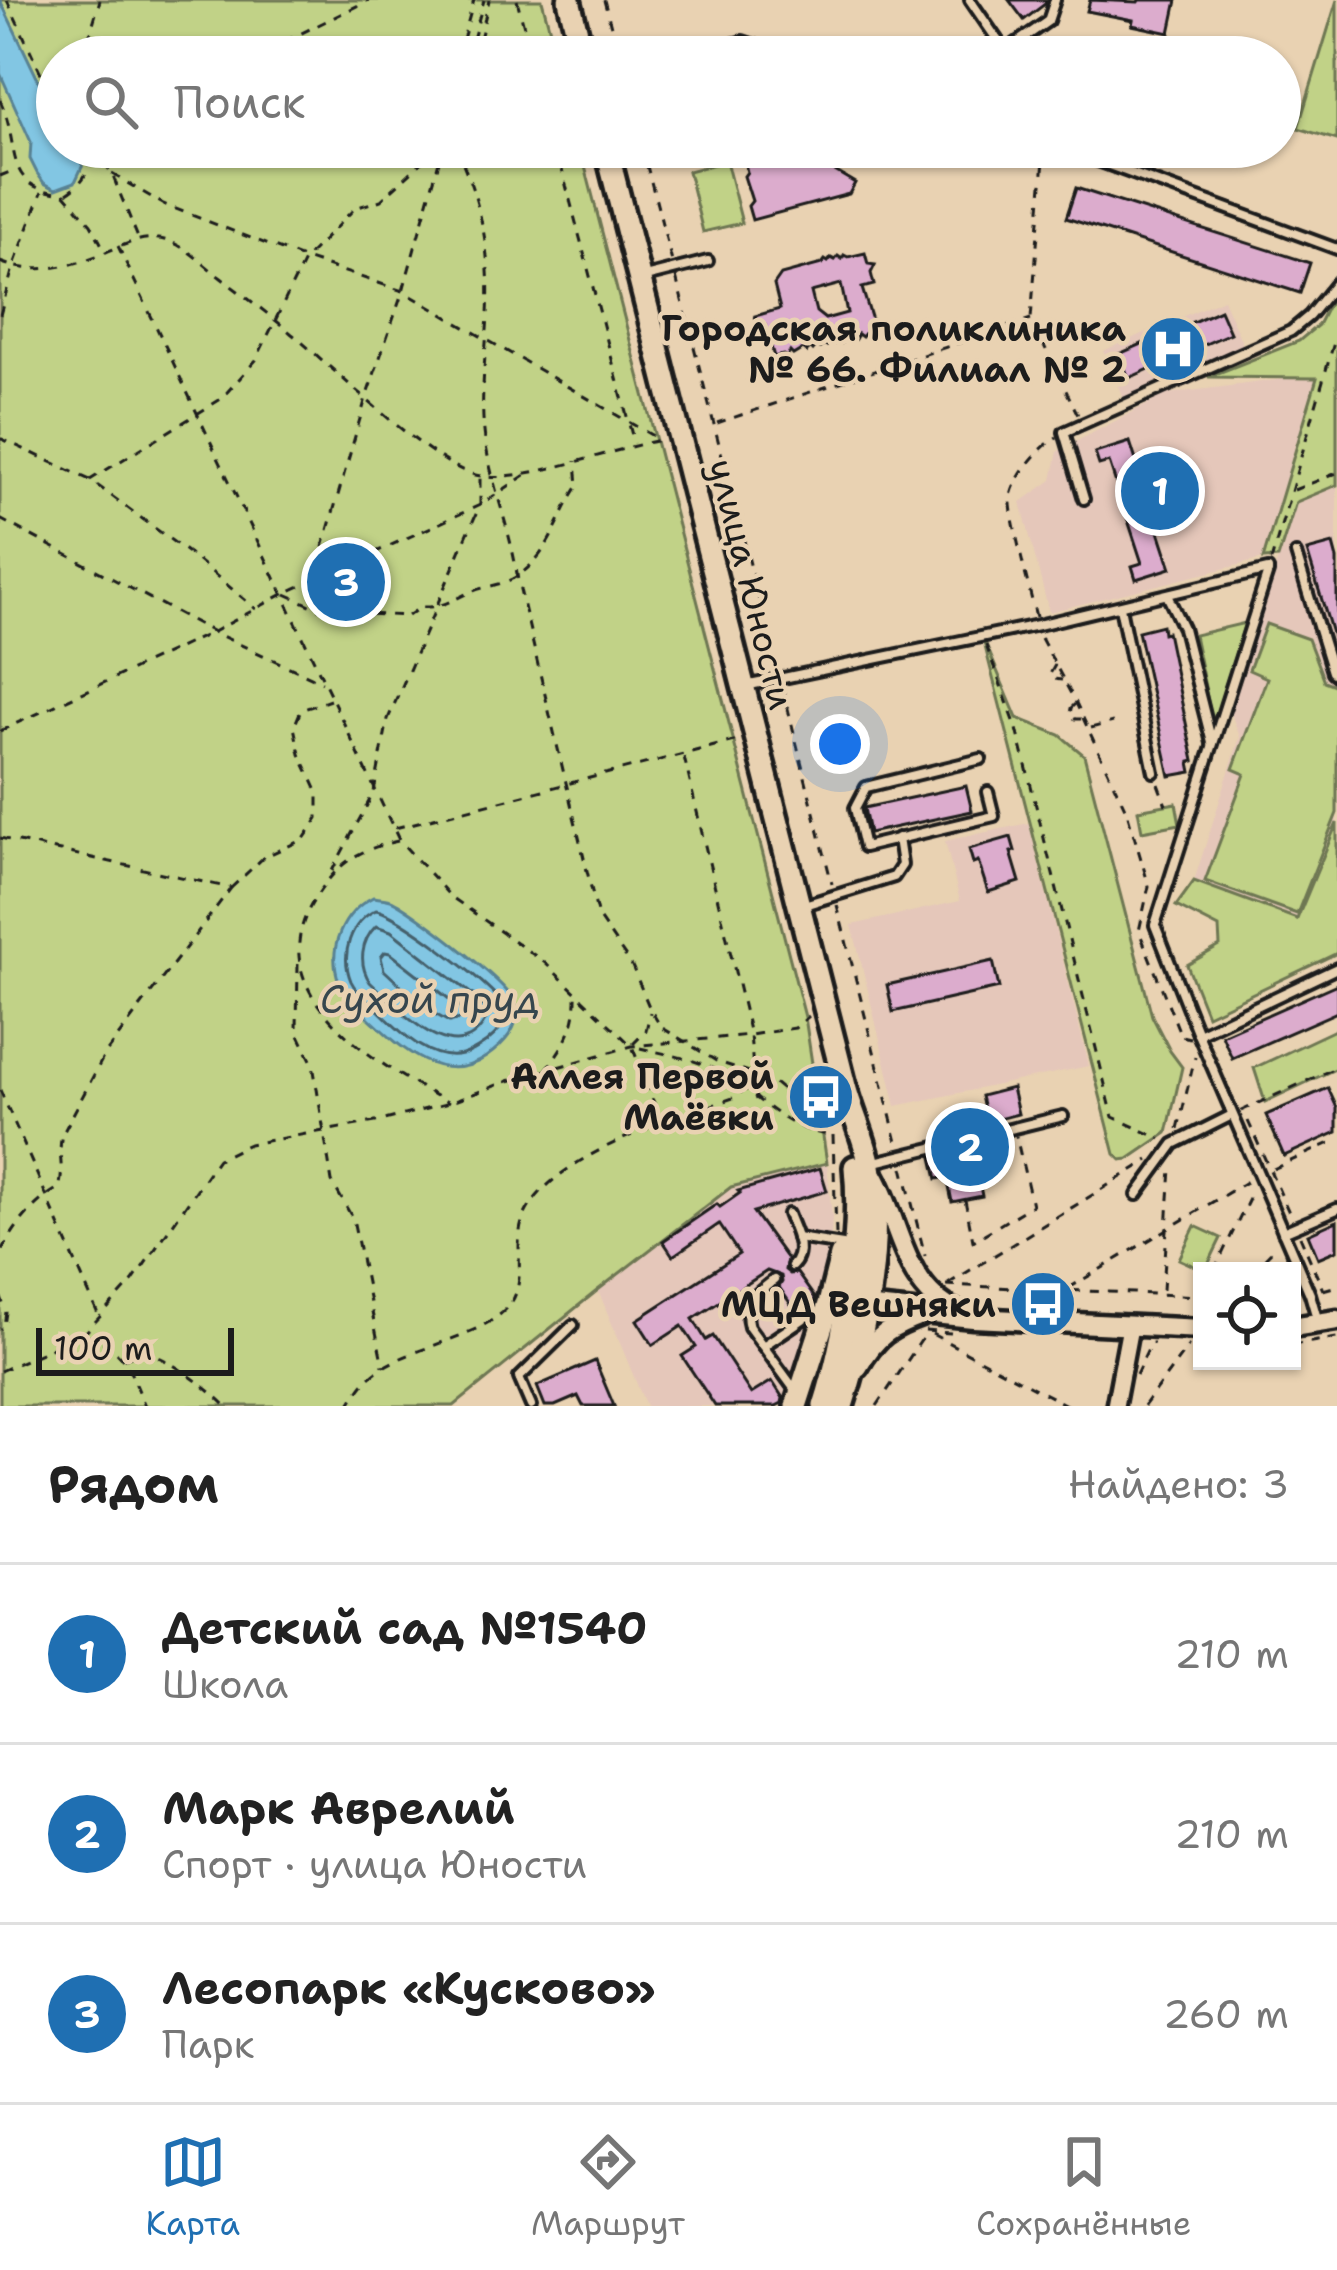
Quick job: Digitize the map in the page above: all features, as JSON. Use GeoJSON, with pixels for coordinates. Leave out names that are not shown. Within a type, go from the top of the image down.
{"type":"FeatureCollection","features":[{"type":"Feature","properties":{"kind":"main road"},"geometry":{"type":"LineString","coordinates":[[569,0],[578,36]]}},
{"type":"Feature","properties":{"kind":"main road","name":"улица Юности"},"geometry":{"type":"LineString","coordinates":[[611,168],[865,1172],[875,1228],[847,1305],[836,1399]]}},
{"type":"Feature","properties":{"kind":"main road"},"geometry":{"type":"LineString","coordinates":[[798,1401],[847,1305],[843,1245],[865,1172]]}},
{"type":"Feature","properties":{"kind":"street"},"geometry":{"type":"LineString","coordinates":[[865,1172],[882,1190],[923,1288],[952,1310],[973,1318]]}},
{"type":"Feature","properties":{"kind":"street"},"geometry":{"type":"LineString","coordinates":[[847,1305],[973,1318],[1193,1329]]}},
{"type":"Feature","properties":{"kind":"street"},"geometry":{"type":"LineString","coordinates":[[836,1399],[875,1340],[898,1324],[927,1314]]}},
{"type":"Feature","properties":{"kind":"street"},"geometry":{"type":"LineString","coordinates":[[1114,1406],[1130,1327]]}},
{"type":"Feature","properties":{"kind":"lane"},"geometry":{"type":"LineString","coordinates":[[970,0],[995,36]]}},
{"type":"Feature","properties":{"kind":"lane"},"geometry":{"type":"LineString","coordinates":[[1026,36],[1048,21],[1055,0]]}},
{"type":"Feature","properties":{"kind":"lane"},"geometry":{"type":"LineString","coordinates":[[1117,168],[1337,249]]}},
{"type":"Feature","properties":{"kind":"lane"},"geometry":{"type":"LineString","coordinates":[[640,279],[708,261]]}},
{"type":"Feature","properties":{"kind":"lane"},"geometry":{"type":"LineString","coordinates":[[1084,499],[1064,432],[1291,331],[1337,282]]}},
{"type":"Feature","properties":{"kind":"lane"},"geometry":{"type":"LineString","coordinates":[[1296,554],[1337,676]]}},
{"type":"Feature","properties":{"kind":"lane"},"geometry":{"type":"LineString","coordinates":[[744,686],[1120,607],[1268,570]]}},
{"type":"Feature","properties":{"kind":"lane"},"geometry":{"type":"LineString","coordinates":[[1268,570],[1155,926],[1264,1191],[1310,1294],[1328,1322]]}},
{"type":"Feature","properties":{"kind":"lane"},"geometry":{"type":"LineString","coordinates":[[1167,595],[1183,628],[1213,745]]}},
{"type":"Feature","properties":{"kind":"lane"},"geometry":{"type":"LineString","coordinates":[[1120,607],[1154,772]]}},
{"type":"Feature","properties":{"kind":"lane"},"geometry":{"type":"LineString","coordinates":[[981,759],[866,787],[855,808],[864,847],[994,816],[988,792]]}},
{"type":"Feature","properties":{"kind":"lane"},"geometry":{"type":"LineString","coordinates":[[800,906],[894,877],[902,865],[898,838]]}},
{"type":"Feature","properties":{"kind":"lane"},"geometry":{"type":"LineString","coordinates":[[1198,1037],[1337,968]]}},
{"type":"Feature","properties":{"kind":"lane"},"geometry":{"type":"LineString","coordinates":[[1137,1195],[1174,1144],[1232,1115]]}},
{"type":"Feature","properties":{"kind":"lane"},"geometry":{"type":"LineString","coordinates":[[865,1172],[900,1155],[1064,1116]]}},
{"type":"Feature","properties":{"kind":"lane"},"geometry":{"type":"LineString","coordinates":[[1284,1235],[1337,1209]]}},
{"type":"Feature","properties":{"kind":"lane"},"geometry":{"type":"LineString","coordinates":[[788,1214],[800,1248],[792,1266]]}},
{"type":"Feature","properties":{"kind":"lane"},"geometry":{"type":"LineString","coordinates":[[796,1238],[843,1245]]}},
{"type":"Feature","properties":{"kind":"lane"},"geometry":{"type":"LineString","coordinates":[[774,1280],[756,1293],[745,1316],[798,1401]]}},
{"type":"Feature","properties":{"kind":"lane"},"geometry":{"type":"LineString","coordinates":[[763,1346],[802,1319]]}},
{"type":"Feature","properties":{"kind":"lane"},"geometry":{"type":"LineString","coordinates":[[531,1406],[519,1378],[573,1325]]}},
{"type":"Feature","properties":{"kind":"path"},"geometry":{"type":"LineString","coordinates":[[7,0],[36,62]]}},
{"type":"Feature","properties":{"kind":"path"},"geometry":{"type":"LineString","coordinates":[[89,36],[100,0]]}},
{"type":"Feature","properties":{"kind":"path"},"geometry":{"type":"LineString","coordinates":[[296,36],[370,0]]}},
{"type":"Feature","properties":{"kind":"path"},"geometry":{"type":"LineString","coordinates":[[464,36],[474,0]]}},
{"type":"Feature","properties":{"kind":"path"},"geometry":{"type":"LineString","coordinates":[[475,36],[486,0]]}},
{"type":"Feature","properties":{"kind":"path"},"geometry":{"type":"LineString","coordinates":[[480,36],[486,0]]}},
{"type":"Feature","properties":{"kind":"path"},"geometry":{"type":"LineString","coordinates":[[518,0],[527,36]]}},
{"type":"Feature","properties":{"kind":"path"},"geometry":{"type":"LineString","coordinates":[[604,0],[613,36]]}},
{"type":"Feature","properties":{"kind":"path"},"geometry":{"type":"LineString","coordinates":[[0,100],[12,171],[23,183],[42,192],[65,194],[78,186],[89,168]]}},
{"type":"Feature","properties":{"kind":"path"},"geometry":{"type":"LineString","coordinates":[[108,168],[138,239]]}},
{"type":"Feature","properties":{"kind":"path"},"geometry":{"type":"LineString","coordinates":[[90,480],[221,398],[256,361],[305,259],[355,208],[381,200],[414,168]]}},
{"type":"Feature","properties":{"kind":"path"},"geometry":{"type":"LineString","coordinates":[[313,582],[437,168]]}},
{"type":"Feature","properties":{"kind":"path"},"geometry":{"type":"LineString","coordinates":[[465,168],[482,219],[488,273],[486,446],[598,917],[632,966],[661,1027],[718,1062],[768,1078],[793,1099],[809,1131]]}},
{"type":"Feature","properties":{"kind":"path"},"geometry":{"type":"LineString","coordinates":[[561,168],[634,445]]}},
{"type":"Feature","properties":{"kind":"path"},"geometry":{"type":"LineString","coordinates":[[647,168],[925,1257]]}},
{"type":"Feature","properties":{"kind":"path"},"geometry":{"type":"LineString","coordinates":[[1044,168],[1031,319],[1083,424]]}},
{"type":"Feature","properties":{"kind":"path"},"geometry":{"type":"LineString","coordinates":[[0,176],[12,171]]}},
{"type":"Feature","properties":{"kind":"path"},"geometry":{"type":"LineString","coordinates":[[0,262],[13,268],[40,269],[106,253],[138,239],[167,240],[465,473],[494,476],[532,471],[660,440],[404,291],[305,259],[164,204],[112,174]]}},
{"type":"Feature","properties":{"kind":"path"},"geometry":{"type":"LineString","coordinates":[[0,315],[42,192]]}},
{"type":"Feature","properties":{"kind":"path"},"geometry":{"type":"LineString","coordinates":[[65,194],[91,224],[106,253]]}},
{"type":"Feature","properties":{"kind":"path"},"geometry":{"type":"LineString","coordinates":[[118,247],[399,840],[450,896],[544,962],[632,1046],[662,1124]]}},
{"type":"Feature","properties":{"kind":"path"},"geometry":{"type":"LineString","coordinates":[[715,424],[1031,319]]}},
{"type":"Feature","properties":{"kind":"path"},"geometry":{"type":"LineString","coordinates":[[1268,570],[1337,332]]}},
{"type":"Feature","properties":{"kind":"path"},"geometry":{"type":"LineString","coordinates":[[1064,432],[1046,443],[1020,476],[1010,499],[1042,641],[1055,665],[1050,674],[1064,680],[1089,729],[1126,812],[1149,886],[1139,931],[1181,1036],[1198,1037],[1174,1144],[1162,1294]]}},
{"type":"Feature","properties":{"kind":"path"},"geometry":{"type":"LineString","coordinates":[[0,438],[90,480],[256,610]]}},
{"type":"Feature","properties":{"kind":"path"},"geometry":{"type":"LineString","coordinates":[[285,593],[326,612],[408,616],[420,607],[436,608],[518,575],[556,531],[578,486],[576,460]]}},
{"type":"Feature","properties":{"kind":"path"},"geometry":{"type":"LineString","coordinates":[[0,731],[480,505],[532,471]]}},
{"type":"Feature","properties":{"kind":"path"},"geometry":{"type":"LineString","coordinates":[[1291,492],[1337,473]]}},
{"type":"Feature","properties":{"kind":"path"},"geometry":{"type":"LineString","coordinates":[[383,1368],[353,1219],[332,1182],[313,1064],[297,1031],[298,946],[303,915],[332,872],[374,792],[388,719],[480,505],[479,476]]}},
{"type":"Feature","properties":{"kind":"path"},"geometry":{"type":"LineString","coordinates":[[0,519],[213,632],[324,682]]}},
{"type":"Feature","properties":{"kind":"path"},"geometry":{"type":"LineString","coordinates":[[982,635],[1017,729],[1114,1117],[1174,1144]]}},
{"type":"Feature","properties":{"kind":"path"},"geometry":{"type":"LineString","coordinates":[[0,1255],[22,1220],[59,1187],[62,1135],[105,1054],[231,889],[264,857],[304,839],[318,818],[318,793],[294,727],[301,710],[332,700]]}},
{"type":"Feature","properties":{"kind":"path"},"geometry":{"type":"LineString","coordinates":[[1076,703],[1070,715],[1083,718]]}},
{"type":"Feature","properties":{"kind":"path"},"geometry":{"type":"LineString","coordinates":[[1089,729],[1113,722]]}},
{"type":"Feature","properties":{"kind":"path"},"geometry":{"type":"LineString","coordinates":[[393,829],[738,740]]}},
{"type":"Feature","properties":{"kind":"path"},"geometry":{"type":"LineString","coordinates":[[683,754],[750,1035],[756,1101]]}},
{"type":"Feature","properties":{"kind":"path"},"geometry":{"type":"LineString","coordinates":[[1154,772],[1166,805]]}},
{"type":"Feature","properties":{"kind":"path"},"geometry":{"type":"LineString","coordinates":[[1126,812],[1130,802]]}},
{"type":"Feature","properties":{"kind":"path"},"geometry":{"type":"LineString","coordinates":[[0,838],[231,889]]}},
{"type":"Feature","properties":{"kind":"path"},"geometry":{"type":"LineString","coordinates":[[332,872],[366,848],[399,840]]}},
{"type":"Feature","properties":{"kind":"path"},"geometry":{"type":"LineString","coordinates":[[298,964],[309,994],[333,1023],[404,1079],[449,1103]]}},
{"type":"Feature","properties":{"kind":"path"},"geometry":{"type":"LineString","coordinates":[[545,1072],[567,1041],[577,1014],[576,993]]}},
{"type":"Feature","properties":{"kind":"path"},"geometry":{"type":"LineString","coordinates":[[632,1046],[646,1031],[650,1009]]}},
{"type":"Feature","properties":{"kind":"path"},"geometry":{"type":"LineString","coordinates":[[0,1371],[84,1334],[133,1281],[218,1159],[249,1144],[326,1132],[449,1103],[632,1046],[795,1028],[811,1016]]}},
{"type":"Feature","properties":{"kind":"path"},"geometry":{"type":"LineString","coordinates":[[632,1046],[707,1065],[756,1101],[809,1131],[832,1135]]}},
{"type":"Feature","properties":{"kind":"path"},"geometry":{"type":"LineString","coordinates":[[1232,1115],[1337,1066]]}},
{"type":"Feature","properties":{"kind":"path"},"geometry":{"type":"LineString","coordinates":[[349,1406],[368,1378],[383,1368],[503,1312],[520,1281],[521,1226],[556,1178],[584,1158],[733,1098],[755,1074]]}},
{"type":"Feature","properties":{"kind":"path"},"geometry":{"type":"LineString","coordinates":[[0,1090],[99,1318]]}},
{"type":"Feature","properties":{"kind":"path"},"geometry":{"type":"LineString","coordinates":[[1243,1110],[1323,1290]]}},
{"type":"Feature","properties":{"kind":"path"},"geometry":{"type":"LineString","coordinates":[[965,1200],[973,1241],[1032,1205],[1014,1129]]}},
{"type":"Feature","properties":{"kind":"path"},"geometry":{"type":"LineString","coordinates":[[1270,1170],[1337,1140]]}},
{"type":"Feature","properties":{"kind":"path"},"geometry":{"type":"LineString","coordinates":[[1174,1144],[944,1284],[1193,1296]]}},
{"type":"Feature","properties":{"kind":"path"},"geometry":{"type":"LineString","coordinates":[[1067,1289],[1258,1175]]}},
{"type":"Feature","properties":{"kind":"path"},"geometry":{"type":"LineString","coordinates":[[1218,1262],[1249,1198],[1277,1185]]}},
{"type":"Feature","properties":{"kind":"path"},"geometry":{"type":"LineString","coordinates":[[1049,1210],[1054,1217]]}},
{"type":"Feature","properties":{"kind":"path"},"geometry":{"type":"LineString","coordinates":[[1260,1262],[1284,1235]]}},
{"type":"Feature","properties":{"kind":"path"},"geometry":{"type":"LineString","coordinates":[[0,1295],[6,1312],[0,1329]]}},
{"type":"Feature","properties":{"kind":"path"},"geometry":{"type":"LineString","coordinates":[[877,1406],[927,1332],[1068,1406]]}},
{"type":"Feature","properties":{"kind":"path"},"geometry":{"type":"LineString","coordinates":[[84,1334],[112,1347],[124,1359],[145,1406]]}},
{"type":"Feature","properties":{"kind":"path"},"geometry":{"type":"LineString","coordinates":[[1301,1344],[1337,1338]]}},
{"type":"Feature","properties":{"kind":"path"},"geometry":{"type":"LineString","coordinates":[[1133,1390],[1151,1343],[1170,1344]]}},
{"type":"Feature","properties":{"kind":"path"},"geometry":{"type":"LineString","coordinates":[[1144,1406],[1193,1344]]}},
{"type":"Feature","properties":{"kind":"path"},"geometry":{"type":"LineString","coordinates":[[124,1359],[152,1354],[211,1390],[226,1406]]}},
{"type":"Feature","properties":{"kind":"shaded area","name":"Городская поликлиника № 66. Филиал № 2"},"geometry":{"type":"Polygon","coordinates":[[[1223,299],[1244,347],[1124,400],[1103,351],[1223,299]]]}},
{"type":"Feature","properties":{"kind":"shaded area"},"geometry":{"type":"Polygon","coordinates":[[[1317,378],[1263,559],[1049,612],[1021,502],[1052,480],[1058,451],[1167,394],[1317,378]]]}},
{"type":"Feature","properties":{"kind":"shaded area"},"geometry":{"type":"Polygon","coordinates":[[[1337,485],[1337,823],[1298,919],[1194,881],[1240,737],[1230,711],[1296,502],[1337,485]]]}},
{"type":"Feature","properties":{"kind":"shaded area"},"geometry":{"type":"Polygon","coordinates":[[[1029,823],[1089,1066],[896,1106],[852,925],[960,901],[945,841],[1029,823]]]}},
{"type":"Feature","properties":{"kind":"shaded area"},"geometry":{"type":"Polygon","coordinates":[[[827,1163],[830,1251],[785,1400],[776,1406],[646,1406],[598,1290],[731,1187],[827,1163]]]}},
{"type":"Feature","properties":{"kind":"green space"},"geometry":{"type":"Polygon","coordinates":[[[0,0],[542,0],[551,36],[36,36],[36,168],[585,168],[805,1017],[827,1163],[731,1187],[454,1406],[0,1406],[0,0]]]}},
{"type":"Feature","properties":{"kind":"green space"},"geometry":{"type":"Polygon","coordinates":[[[1337,0],[1337,140],[1301,129],[1337,0]]]}},
{"type":"Feature","properties":{"kind":"green space"},"geometry":{"type":"Polygon","coordinates":[[[728,168],[742,223],[703,232],[688,171],[728,168]]]}},
{"type":"Feature","properties":{"kind":"green space"},"geometry":{"type":"Polygon","coordinates":[[[1337,301],[1337,485],[1296,502],[1278,558],[1263,559],[1317,378],[1208,377],[1299,341],[1318,325],[1328,305],[1337,301]]]}},
{"type":"Feature","properties":{"kind":"green space"},"geometry":{"type":"Polygon","coordinates":[[[1245,623],[1213,725],[1194,635],[1245,623]]]}},
{"type":"Feature","properties":{"kind":"green space"},"geometry":{"type":"Polygon","coordinates":[[[1266,624],[1308,639],[1324,681],[1337,686],[1337,813],[1297,914],[1205,881],[1245,774],[1233,769],[1267,678],[1249,670],[1266,624]]]}},
{"type":"Feature","properties":{"kind":"green space"},"geometry":{"type":"Polygon","coordinates":[[[982,635],[1017,718],[1060,735],[1084,755],[1152,1016],[1182,1067],[1167,1133],[1129,1159],[1121,1160],[1115,1154],[982,635]]]}},
{"type":"Feature","properties":{"kind":"green space"},"geometry":{"type":"Polygon","coordinates":[[[1176,803],[1180,824],[1142,831],[1138,810],[1176,803]]]}},
{"type":"Feature","properties":{"kind":"green space"},"geometry":{"type":"Polygon","coordinates":[[[1337,823],[1337,953],[1207,1015],[1187,965],[1220,946],[1219,928],[1176,906],[1194,881],[1297,919],[1337,823]]]}},
{"type":"Feature","properties":{"kind":"green space"},"geometry":{"type":"Polygon","coordinates":[[[1337,1029],[1337,1068],[1265,1102],[1254,1068],[1337,1029]]]}},
{"type":"Feature","properties":{"kind":"green space"},"geometry":{"type":"Polygon","coordinates":[[[1195,1226],[1221,1238],[1209,1262],[1193,1265],[1179,1259],[1195,1226]]]}},
{"type":"Feature","properties":{"kind":"water"},"geometry":{"type":"Polygon","coordinates":[[[0,0],[36,75],[36,168],[82,168],[75,182],[56,189],[37,173],[30,159],[31,142],[0,73],[0,0]]]}},
{"type":"Feature","properties":{"kind":"water","name":"Сухой пруд"},"geometry":{"type":"Polygon","coordinates":[[[373,897],[391,900],[419,918],[510,995],[517,1013],[513,1028],[486,1057],[453,1068],[422,1060],[393,1040],[344,992],[336,969],[336,944],[345,922],[373,897]]]}},
{"type":"Feature","properties":{"kind":"building"},"geometry":{"type":"Polygon","coordinates":[[[1009,0],[1046,0],[1024,20],[1009,0]]]}},
{"type":"Feature","properties":{"kind":"building"},"geometry":{"type":"Polygon","coordinates":[[[1090,0],[1177,0],[1170,33],[1087,11],[1090,0]]]}},
{"type":"Feature","properties":{"kind":"building"},"geometry":{"type":"Polygon","coordinates":[[[746,168],[830,168],[855,183],[849,194],[752,220],[746,168]]]}},
{"type":"Feature","properties":{"kind":"building"},"geometry":{"type":"Polygon","coordinates":[[[1076,188],[1310,263],[1300,293],[1066,218],[1076,188]]]}},
{"type":"Feature","properties":{"kind":"building"},"geometry":{"type":"Polygon","coordinates":[[[865,253],[868,264],[875,265],[874,285],[862,288],[875,330],[841,343],[837,340],[807,352],[774,357],[765,326],[759,328],[755,316],[780,309],[774,285],[781,275],[865,253]],[[841,284],[811,292],[816,312],[825,319],[847,313],[841,284]]]}},
{"type":"Feature","properties":{"kind":"building"},"geometry":{"type":"Polygon","coordinates":[[[1220,310],[1230,333],[1129,378],[1119,354],[1220,310]]]}},
{"type":"Feature","properties":{"kind":"building"},"geometry":{"type":"Polygon","coordinates":[[[1130,442],[1171,568],[1136,579],[1132,566],[1142,563],[1109,462],[1099,465],[1095,453],[1130,442]]]}},
{"type":"Feature","properties":{"kind":"building"},"geometry":{"type":"Polygon","coordinates":[[[1333,544],[1337,559],[1337,640],[1307,551],[1333,544]]]}},
{"type":"Feature","properties":{"kind":"building"},"geometry":{"type":"Polygon","coordinates":[[[1162,625],[1194,761],[1190,762],[1192,772],[1170,776],[1138,631],[1162,625]]]}},
{"type":"Feature","properties":{"kind":"building"},"geometry":{"type":"Polygon","coordinates":[[[966,786],[972,811],[869,833],[864,808],[966,786]]]}},
{"type":"Feature","properties":{"kind":"building"},"geometry":{"type":"Polygon","coordinates":[[[1011,837],[1020,882],[988,892],[969,849],[1011,837]]]}},
{"type":"Feature","properties":{"kind":"building"},"geometry":{"type":"Polygon","coordinates":[[[993,961],[999,988],[893,1012],[887,985],[993,961]]]}},
{"type":"Feature","properties":{"kind":"building"},"geometry":{"type":"Polygon","coordinates":[[[1337,984],[1337,1012],[1232,1058],[1222,1035],[1337,984]]]}},
{"type":"Feature","properties":{"kind":"building"},"geometry":{"type":"Polygon","coordinates":[[[1012,1088],[1018,1114],[987,1122],[981,1096],[1012,1088]]]}},
{"type":"Feature","properties":{"kind":"building"},"geometry":{"type":"Polygon","coordinates":[[[1328,1088],[1337,1108],[1337,1132],[1284,1156],[1266,1115],[1328,1088]]]}},
{"type":"Feature","properties":{"kind":"building"},"geometry":{"type":"Polygon","coordinates":[[[979,1146],[985,1171],[977,1172],[982,1196],[952,1202],[947,1177],[937,1179],[932,1157],[979,1146]]]}},
{"type":"Feature","properties":{"kind":"building"},"geometry":{"type":"Polygon","coordinates":[[[820,1168],[827,1191],[753,1212],[787,1259],[785,1270],[797,1273],[814,1302],[797,1313],[779,1287],[781,1276],[767,1271],[693,1319],[706,1340],[713,1336],[751,1394],[772,1381],[782,1403],[715,1406],[682,1356],[696,1347],[682,1326],[653,1345],[637,1320],[739,1254],[719,1224],[673,1256],[663,1241],[738,1191],[820,1168]]]}},
{"type":"Feature","properties":{"kind":"building"},"geometry":{"type":"Polygon","coordinates":[[[1337,1221],[1337,1250],[1318,1258],[1308,1234],[1337,1221]]]}},
{"type":"Feature","properties":{"kind":"building"},"geometry":{"type":"Polygon","coordinates":[[[595,1361],[614,1406],[583,1406],[578,1396],[545,1406],[537,1386],[595,1361]]]}},
{"type":"Feature","properties":{"kind":"place","name":"Городская поликлиника № 66. Филиал № 2"},"geometry":{"type":"Point","coordinates":[1173,349]}},
{"type":"Feature","properties":{"kind":"place","name":"Детский сад №1540"},"geometry":{"type":"Point","coordinates":[1160,491]}},
{"type":"Feature","properties":{"kind":"place","name":"Лесопарк «Кусково»"},"geometry":{"type":"Point","coordinates":[346,582]}},
{"type":"Feature","properties":{"kind":"place","name":"Аллея Первой Маёвки"},"geometry":{"type":"Point","coordinates":[821,1097]}},
{"type":"Feature","properties":{"kind":"place","name":"Марк Аврелий"},"geometry":{"type":"Point","coordinates":[970,1147]}},
{"type":"Feature","properties":{"kind":"place","name":"МЦД Вешняки"},"geometry":{"type":"Point","coordinates":[1043,1304]}}]}
